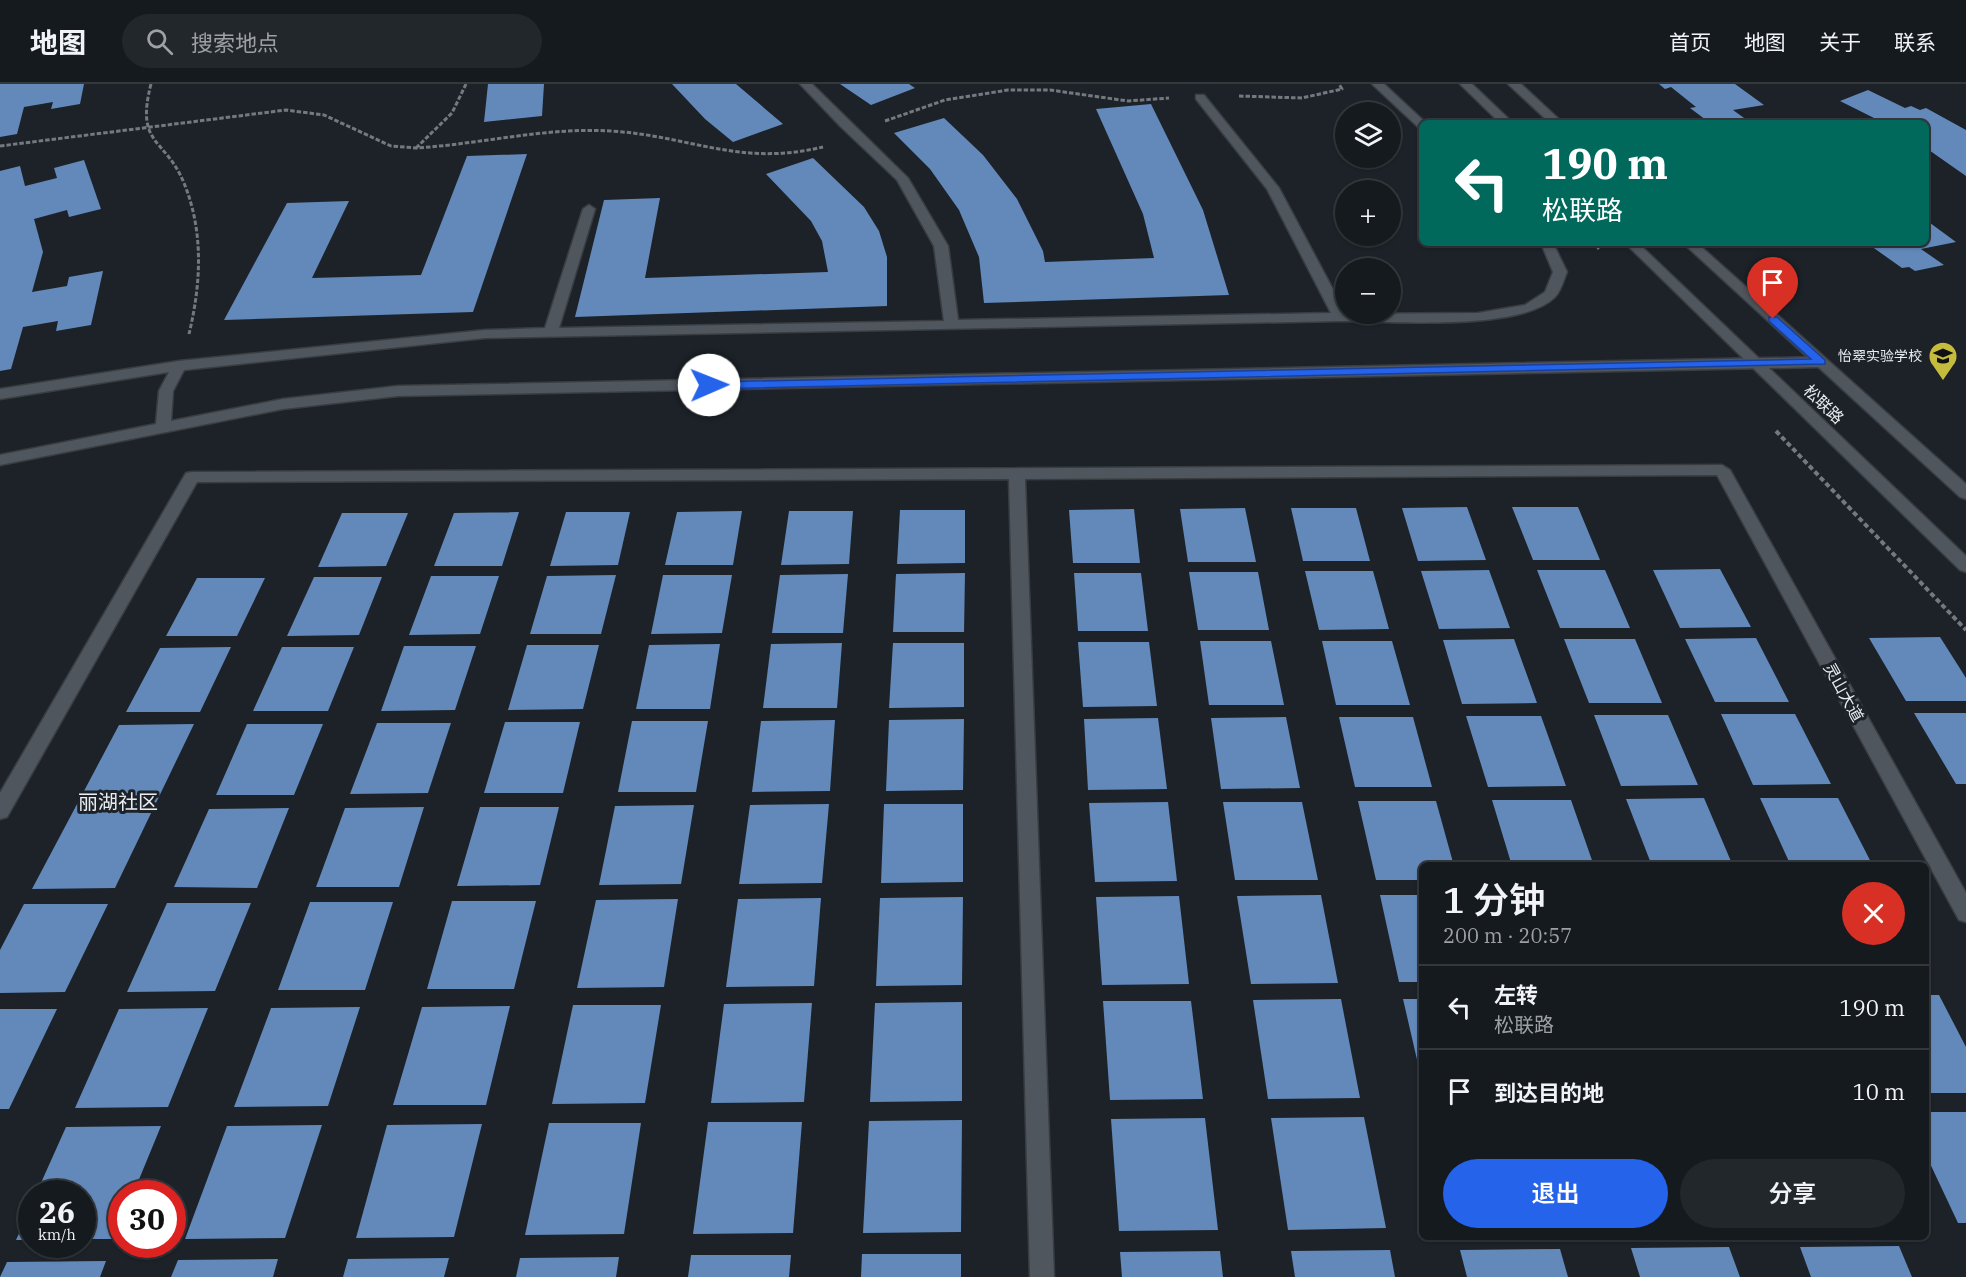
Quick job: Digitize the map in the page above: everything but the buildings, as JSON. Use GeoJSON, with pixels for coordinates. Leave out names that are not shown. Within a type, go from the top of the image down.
{"type":"FeatureCollection","features":[{"type":"Feature","properties":{"kind":"street"},"geometry":{"type":"LineString","coordinates":[[806,84],[902,178],[942,246],[952,325]]}},
{"type":"Feature","properties":{"kind":"street"},"geometry":{"type":"LineString","coordinates":[[1378,84],[1419,122]]}},
{"type":"Feature","properties":{"kind":"street"},"geometry":{"type":"LineString","coordinates":[[1466,84],[1504,120]]}},
{"type":"Feature","properties":{"kind":"street"},"geometry":{"type":"LineString","coordinates":[[1514,84],[1554,120]]}},
{"type":"Feature","properties":{"kind":"street"},"geometry":{"type":"LineString","coordinates":[[1200,97],[1273,188],[1335,306]]}},
{"type":"Feature","properties":{"kind":"street"},"geometry":{"type":"LineString","coordinates":[[551,332],[589,209]]}},
{"type":"Feature","properties":{"kind":"street"},"geometry":{"type":"LineString","coordinates":[[1401,316],[1478,317],[1529,309],[1551,294],[1560,272],[1548,246]]}},
{"type":"Feature","properties":{"kind":"street","name":"松联路"},"geometry":{"type":"LineString","coordinates":[[1634,246],[1966,566]]}},
{"type":"Feature","properties":{"kind":"street","name":"松联路"},"geometry":{"type":"LineString","coordinates":[[1692,246],[1966,493]]}},
{"type":"Feature","properties":{"kind":"street"},"geometry":{"type":"LineString","coordinates":[[0,394],[179,366],[485,334],[1335,316]]}},
{"type":"Feature","properties":{"kind":"street"},"geometry":{"type":"LineString","coordinates":[[0,460],[283,404],[398,391],[1821,362]]}},
{"type":"Feature","properties":{"kind":"street"},"geometry":{"type":"LineString","coordinates":[[163,427],[166,391],[179,366]]}},
{"type":"Feature","properties":{"kind":"street","name":"灵山大道"},"geometry":{"type":"LineString","coordinates":[[1017,473],[1722,470],[1966,913]]}},
{"type":"Feature","properties":{"kind":"street"},"geometry":{"type":"LineString","coordinates":[[0,811],[192,477],[1017,473],[1042,1277]]}},
{"type":"Feature","properties":{"kind":"path"},"geometry":{"type":"LineString","coordinates":[[151,84],[148,94],[147,129],[184,181],[200,247],[197,305],[179,366]]}},
{"type":"Feature","properties":{"kind":"path"},"geometry":{"type":"LineString","coordinates":[[416,148],[452,113],[466,84]]}},
{"type":"Feature","properties":{"kind":"path"},"geometry":{"type":"LineString","coordinates":[[0,146],[286,110],[324,115],[391,146],[416,148],[584,130],[663,138],[729,154],[802,154],[856,135],[925,105],[961,96],[1002,91],[1057,91],[1130,101],[1200,97],[1302,98],[1342,89],[1339,84]]}},
{"type":"Feature","properties":{"kind":"path"},"geometry":{"type":"LineString","coordinates":[[1846,506],[1966,630]]}},
{"type":"Feature","properties":{"kind":"place","name":"怡翠实验学校"},"geometry":{"type":"Point","coordinates":[1943,382]}},
{"type":"Feature","properties":{"kind":"district","name":"丽湖社区"},"geometry":{"type":"Point","coordinates":[118,802]}},
{"type":"Feature","properties":{"kind":"route"},"geometry":{"type":"LineString","coordinates":[[709,385],[1715,366],[1821,362],[1773,319]]}}]}
